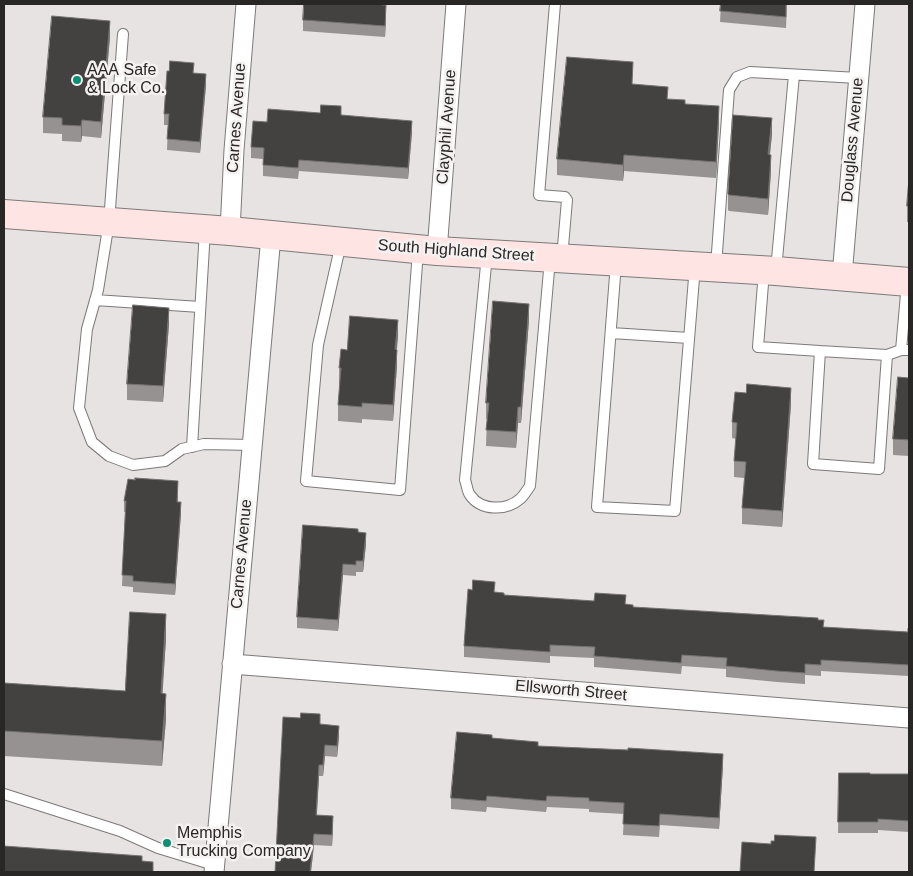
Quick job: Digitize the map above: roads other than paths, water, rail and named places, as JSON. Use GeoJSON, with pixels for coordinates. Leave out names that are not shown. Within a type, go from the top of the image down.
{"type":"FeatureCollection","features":[{"type":"Feature","properties":{"kind":"main road","name":"South Highland Street"},"geometry":{"type":"LineString","coordinates":[[4,214],[428,250],[770,271],[908,282]]}},
{"type":"Feature","properties":{"kind":"street","name":"Carnes Avenue"},"geometry":{"type":"LineString","coordinates":[[217,231],[234,150],[246,4]]}},
{"type":"Feature","properties":{"kind":"street","name":"Clayphil Avenue"},"geometry":{"type":"LineString","coordinates":[[428,250],[456,4]]}},
{"type":"Feature","properties":{"kind":"street","name":"Douglass Avenue"},"geometry":{"type":"LineString","coordinates":[[842,276],[865,4]]}},
{"type":"Feature","properties":{"kind":"street","name":"Carnes Avenue"},"geometry":{"type":"LineString","coordinates":[[214,869],[271,236]]}},
{"type":"Feature","properties":{"kind":"street","name":"Ellsworth Street"},"geometry":{"type":"LineString","coordinates":[[232,664],[909,718]]}},
{"type":"Feature","properties":{"kind":"lane"},"geometry":{"type":"LineString","coordinates":[[487,254],[465,480],[468,494],[478,503],[491,508],[506,506],[521,499],[530,486],[556,258],[567,200],[565,197],[539,195],[555,4]]}},
{"type":"Feature","properties":{"kind":"lane"},"geometry":{"type":"LineString","coordinates":[[123,34],[109,222],[95,300],[86,329],[80,408],[92,442],[108,456],[133,465],[165,461],[182,449],[204,444],[252,445]]}},
{"type":"Feature","properties":{"kind":"lane"},"geometry":{"type":"LineString","coordinates":[[616,262],[597,507],[675,511],[689,338],[705,267],[729,90],[738,77],[750,72],[858,78]]}},
{"type":"Feature","properties":{"kind":"lane"},"geometry":{"type":"LineString","coordinates":[[794,75],[770,271],[758,347],[887,355],[905,350],[908,282]]}},
{"type":"Feature","properties":{"kind":"lane"},"geometry":{"type":"LineString","coordinates":[[192,447],[200,307],[217,231]]}},
{"type":"Feature","properties":{"kind":"lane"},"geometry":{"type":"LineString","coordinates":[[342,242],[318,345],[306,481],[400,490],[428,250]]}},
{"type":"Feature","properties":{"kind":"lane"},"geometry":{"type":"LineString","coordinates":[[95,300],[200,307]]}},
{"type":"Feature","properties":{"kind":"lane"},"geometry":{"type":"LineString","coordinates":[[611,333],[689,338]]}},
{"type":"Feature","properties":{"kind":"lane"},"geometry":{"type":"LineString","coordinates":[[820,351],[813,464],[879,469],[887,355]]}},
{"type":"Feature","properties":{"kind":"lane"},"geometry":{"type":"LineString","coordinates":[[4,794],[120,831],[158,848],[214,869]]}},
{"type":"Feature","properties":{"kind":"place","name":"AAA Safe & Lock Co."},"geometry":{"type":"Point","coordinates":[77,80]}},
{"type":"Feature","properties":{"kind":"place","name":"Memphis Trucking Company"},"geometry":{"type":"Point","coordinates":[167,843]}}]}
